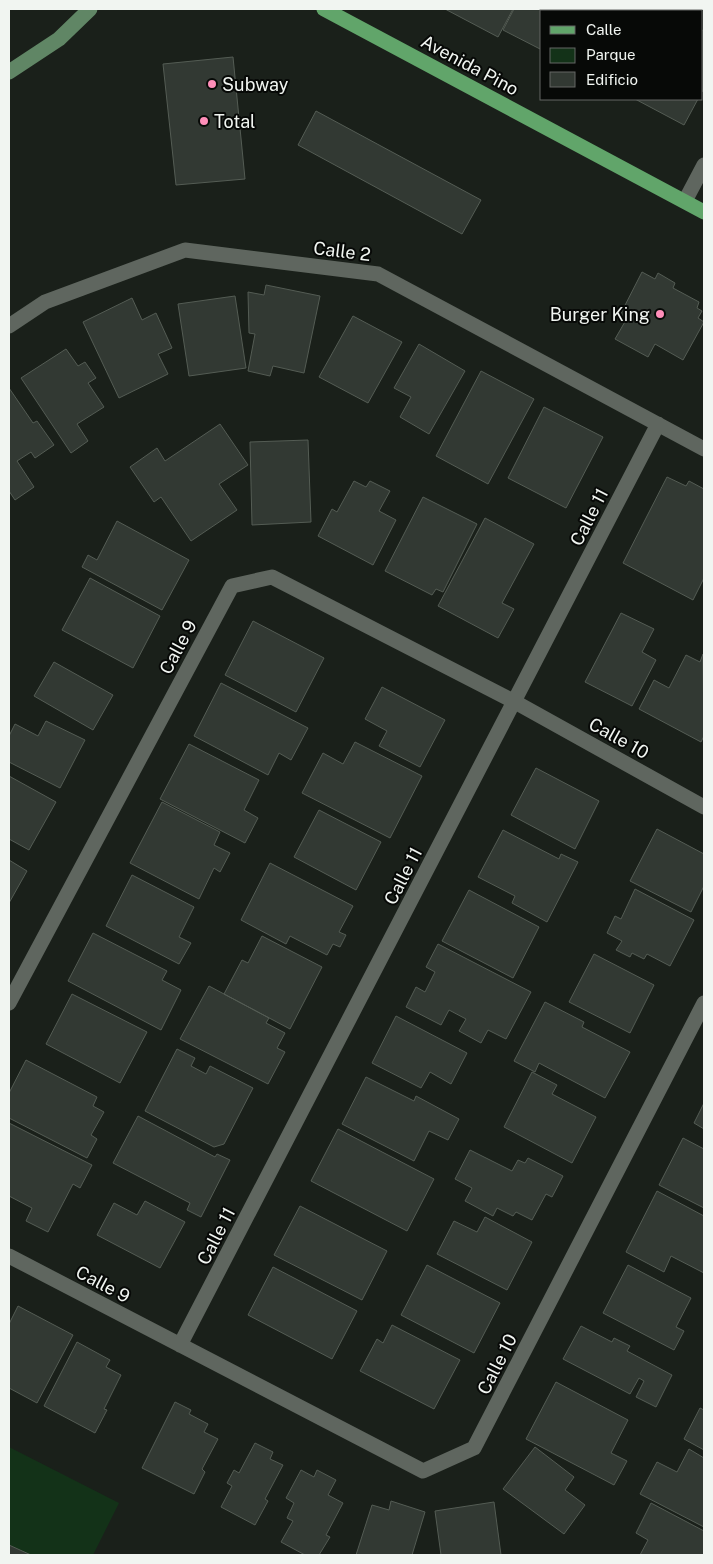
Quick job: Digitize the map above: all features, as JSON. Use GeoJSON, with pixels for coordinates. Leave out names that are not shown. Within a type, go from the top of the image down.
{"type":"FeatureCollection","features":[{"type":"Feature","properties":{"kind":"main road","name":"Avenida Pino"},"geometry":{"type":"LineString","coordinates":[[324,9],[704,212]]}},
{"type":"Feature","properties":{"kind":"street"},"geometry":{"type":"LineString","coordinates":[[9,72],[59,39],[90,9]]}},
{"type":"Feature","properties":{"kind":"street"},"geometry":{"type":"LineString","coordinates":[[685,201],[704,165]]}},
{"type":"Feature","properties":{"kind":"street","name":"Calle 2"},"geometry":{"type":"LineString","coordinates":[[9,326],[45,302],[185,250],[378,274],[704,449]]}},
{"type":"Feature","properties":{"kind":"street","name":"Calle 11"},"geometry":{"type":"LineString","coordinates":[[180,1345],[658,424]]}},
{"type":"Feature","properties":{"kind":"street","name":"Calle 9"},"geometry":{"type":"LineString","coordinates":[[9,1003],[232,586],[272,577],[515,702]]}},
{"type":"Feature","properties":{"kind":"street","name":"Calle 10"},"geometry":{"type":"LineString","coordinates":[[515,702],[704,807]]}},
{"type":"Feature","properties":{"kind":"street","name":"Calle 10"},"geometry":{"type":"LineString","coordinates":[[180,1345],[422,1471],[474,1448],[704,1003]]}},
{"type":"Feature","properties":{"kind":"street","name":"Calle 9"},"geometry":{"type":"LineString","coordinates":[[9,1256],[180,1345]]}},
{"type":"Feature","properties":{"kind":"green space"},"geometry":{"type":"Polygon","coordinates":[[[9,1447],[119,1503],[93,1555],[9,1555],[9,1447]]]}},
{"type":"Feature","properties":{"kind":"building"},"geometry":{"type":"Polygon","coordinates":[[[445,9],[513,9],[498,37],[445,9]]]}},
{"type":"Feature","properties":{"kind":"building"},"geometry":{"type":"Polygon","coordinates":[[[514,9],[584,9],[540,10],[540,49],[503,30],[514,9]]]}},
{"type":"Feature","properties":{"kind":"building"},"geometry":{"type":"Polygon","coordinates":[[[591,9],[657,9],[656,10],[591,9]]]}},
{"type":"Feature","properties":{"kind":"building"},"geometry":{"type":"Polygon","coordinates":[[[703,30],[704,31],[703,90],[703,30]]]}},
{"type":"Feature","properties":{"kind":"building","name":"Total"},"geometry":{"type":"Polygon","coordinates":[[[233,57],[245,179],[176,185],[163,64],[233,57]]]}},
{"type":"Feature","properties":{"kind":"building"},"geometry":{"type":"Polygon","coordinates":[[[637,100],[697,100],[684,125],[637,100]]]}},
{"type":"Feature","properties":{"kind":"building"},"geometry":{"type":"Polygon","coordinates":[[[316,111],[481,200],[462,234],[298,145],[316,111]]]}},
{"type":"Feature","properties":{"kind":"building","name":"Burger King"},"geometry":{"type":"Polygon","coordinates":[[[642,272],[655,279],[658,273],[675,283],[673,288],[699,302],[697,308],[702,311],[698,318],[704,322],[683,360],[655,344],[648,357],[615,339],[626,320],[619,317],[642,272]]]}},
{"type":"Feature","properties":{"kind":"building"},"geometry":{"type":"Polygon","coordinates":[[[266,285],[320,296],[304,373],[273,366],[270,376],[248,371],[255,334],[249,333],[248,292],[264,295],[266,285]]]}},
{"type":"Feature","properties":{"kind":"building"},"geometry":{"type":"Polygon","coordinates":[[[235,296],[246,368],[189,376],[178,304],[235,296]]]}},
{"type":"Feature","properties":{"kind":"building"},"geometry":{"type":"Polygon","coordinates":[[[132,298],[142,320],[156,313],[172,348],[158,354],[168,374],[119,398],[83,322],[132,298]]]}},
{"type":"Feature","properties":{"kind":"building"},"geometry":{"type":"Polygon","coordinates":[[[353,316],[402,342],[368,403],[319,377],[353,316]]]}},
{"type":"Feature","properties":{"kind":"building"},"geometry":{"type":"Polygon","coordinates":[[[419,344],[465,371],[429,434],[400,417],[411,397],[394,388],[419,344]]]}},
{"type":"Feature","properties":{"kind":"building"},"geometry":{"type":"Polygon","coordinates":[[[66,349],[78,366],[85,362],[96,378],[88,383],[104,407],[77,424],[88,441],[71,453],[21,378],[66,349]]]}},
{"type":"Feature","properties":{"kind":"building"},"geometry":{"type":"Polygon","coordinates":[[[481,371],[534,399],[488,484],[436,456],[481,371]]]}},
{"type":"Feature","properties":{"kind":"building"},"geometry":{"type":"Polygon","coordinates":[[[9,388],[33,423],[37,421],[54,445],[35,458],[31,452],[17,461],[34,487],[15,500],[9,491],[9,388]]]}},
{"type":"Feature","properties":{"kind":"building"},"geometry":{"type":"Polygon","coordinates":[[[544,407],[603,437],[566,508],[508,478],[544,407]]]}},
{"type":"Feature","properties":{"kind":"building"},"geometry":{"type":"Polygon","coordinates":[[[220,424],[248,465],[219,484],[237,510],[191,541],[161,497],[154,502],[130,467],[157,448],[165,461],[220,424]]]}},
{"type":"Feature","properties":{"kind":"building"},"geometry":{"type":"Polygon","coordinates":[[[308,440],[311,522],[252,525],[250,442],[308,440]]]}},
{"type":"Feature","properties":{"kind":"building"},"geometry":{"type":"Polygon","coordinates":[[[667,477],[686,486],[689,481],[704,489],[704,578],[693,600],[623,563],[667,477]]]}},
{"type":"Feature","properties":{"kind":"building"},"geometry":{"type":"Polygon","coordinates":[[[354,481],[366,487],[370,481],[390,491],[379,511],[396,520],[373,565],[318,536],[332,509],[337,512],[354,481]]]}},
{"type":"Feature","properties":{"kind":"building"},"geometry":{"type":"Polygon","coordinates":[[[423,497],[477,524],[443,592],[436,589],[432,595],[385,571],[423,497]]]}},
{"type":"Feature","properties":{"kind":"building"},"geometry":{"type":"Polygon","coordinates":[[[485,518],[534,544],[502,603],[514,609],[498,638],[438,606],[485,518]]]}},
{"type":"Feature","properties":{"kind":"building"},"geometry":{"type":"Polygon","coordinates":[[[117,521],[189,560],[162,610],[82,567],[88,555],[97,560],[117,521]]]}},
{"type":"Feature","properties":{"kind":"building"},"geometry":{"type":"Polygon","coordinates":[[[90,578],[160,616],[133,668],[62,630],[90,578]]]}},
{"type":"Feature","properties":{"kind":"building"},"geometry":{"type":"Polygon","coordinates":[[[621,613],[654,629],[642,652],[656,660],[632,706],[585,682],[621,613]]]}},
{"type":"Feature","properties":{"kind":"building"},"geometry":{"type":"Polygon","coordinates":[[[253,621],[324,658],[296,712],[225,675],[253,621]]]}},
{"type":"Feature","properties":{"kind":"building"},"geometry":{"type":"Polygon","coordinates":[[[703,654],[704,736],[701,742],[639,709],[654,680],[669,688],[686,655],[700,662],[703,654]]]}},
{"type":"Feature","properties":{"kind":"building"},"geometry":{"type":"Polygon","coordinates":[[[54,662],[113,695],[93,730],[34,696],[54,662]]]}},
{"type":"Feature","properties":{"kind":"building"},"geometry":{"type":"Polygon","coordinates":[[[221,683],[308,728],[291,760],[279,753],[268,775],[194,736],[221,683]]]}},
{"type":"Feature","properties":{"kind":"building"},"geometry":{"type":"Polygon","coordinates":[[[382,687],[445,720],[420,767],[379,746],[387,731],[365,719],[382,687]]]}},
{"type":"Feature","properties":{"kind":"building"},"geometry":{"type":"Polygon","coordinates":[[[46,721],[85,740],[60,788],[9,762],[9,736],[15,724],[38,736],[46,721]]]}},
{"type":"Feature","properties":{"kind":"building"},"geometry":{"type":"Polygon","coordinates":[[[355,742],[422,776],[390,838],[302,793],[323,753],[343,764],[355,742]]]}},
{"type":"Feature","properties":{"kind":"building"},"geometry":{"type":"Polygon","coordinates":[[[189,744],[259,780],[244,810],[258,818],[245,843],[160,799],[189,744]]]}},
{"type":"Feature","properties":{"kind":"building"},"geometry":{"type":"Polygon","coordinates":[[[536,768],[599,801],[575,849],[511,815],[536,768]]]}},
{"type":"Feature","properties":{"kind":"building"},"geometry":{"type":"Polygon","coordinates":[[[9,776],[56,802],[29,850],[9,839],[9,776]]]}},
{"type":"Feature","properties":{"kind":"building"},"geometry":{"type":"Polygon","coordinates":[[[162,802],[220,832],[214,845],[230,853],[220,872],[214,868],[199,899],[130,863],[162,802]]]}},
{"type":"Feature","properties":{"kind":"building"},"geometry":{"type":"Polygon","coordinates":[[[319,810],[381,842],[356,890],[294,857],[319,810]]]}},
{"type":"Feature","properties":{"kind":"building"},"geometry":{"type":"Polygon","coordinates":[[[657,829],[704,854],[704,886],[691,912],[630,881],[657,829]]]}},
{"type":"Feature","properties":{"kind":"building"},"geometry":{"type":"Polygon","coordinates":[[[503,830],[559,859],[561,854],[578,862],[547,922],[512,903],[515,896],[478,877],[503,830]]]}},
{"type":"Feature","properties":{"kind":"building"},"geometry":{"type":"Polygon","coordinates":[[[9,860],[27,871],[9,903],[9,860]]]}},
{"type":"Feature","properties":{"kind":"building"},"geometry":{"type":"Polygon","coordinates":[[[270,863],[353,906],[339,932],[346,935],[340,947],[333,944],[327,955],[290,936],[286,944],[241,920],[270,863]]]}},
{"type":"Feature","properties":{"kind":"building"},"geometry":{"type":"Polygon","coordinates":[[[132,875],[194,907],[179,937],[191,943],[179,964],[106,926],[132,875]]]}},
{"type":"Feature","properties":{"kind":"building"},"geometry":{"type":"Polygon","coordinates":[[[635,889],[694,920],[670,966],[647,954],[644,959],[632,953],[630,957],[616,950],[622,941],[607,933],[615,916],[621,919],[635,889]]]}},
{"type":"Feature","properties":{"kind":"building"},"geometry":{"type":"Polygon","coordinates":[[[469,890],[539,927],[513,978],[442,941],[469,890]]]}},
{"type":"Feature","properties":{"kind":"building"},"geometry":{"type":"Polygon","coordinates":[[[93,933],[167,971],[162,980],[181,990],[161,1030],[68,981],[93,933]]]}},
{"type":"Feature","properties":{"kind":"building"},"geometry":{"type":"Polygon","coordinates":[[[262,936],[322,967],[290,1029],[224,994],[242,960],[248,963],[262,936]]]}},
{"type":"Feature","properties":{"kind":"building"},"geometry":{"type":"Polygon","coordinates":[[[438,944],[531,992],[506,1039],[488,1030],[481,1043],[459,1031],[466,1019],[449,1010],[441,1025],[406,1007],[416,987],[425,992],[435,972],[426,967],[438,944]]]}},
{"type":"Feature","properties":{"kind":"building"},"geometry":{"type":"Polygon","coordinates":[[[594,954],[654,985],[630,1033],[569,1002],[594,954]]]}},
{"type":"Feature","properties":{"kind":"building"},"geometry":{"type":"Polygon","coordinates":[[[209,986],[269,1018],[266,1023],[285,1033],[277,1048],[285,1052],[268,1084],[180,1039],[209,986]]]}},
{"type":"Feature","properties":{"kind":"building"},"geometry":{"type":"Polygon","coordinates":[[[72,994],[147,1032],[120,1083],[46,1044],[72,994]]]}},
{"type":"Feature","properties":{"kind":"building"},"geometry":{"type":"Polygon","coordinates":[[[545,1002],[584,1022],[582,1027],[630,1052],[605,1098],[539,1063],[535,1072],[514,1061],[545,1002]]]}},
{"type":"Feature","properties":{"kind":"building"},"geometry":{"type":"Polygon","coordinates":[[[396,1016],[467,1053],[451,1084],[430,1072],[421,1088],[372,1063],[396,1016]]]}},
{"type":"Feature","properties":{"kind":"building"},"geometry":{"type":"Polygon","coordinates":[[[177,1049],[195,1058],[191,1066],[206,1074],[210,1066],[253,1088],[224,1144],[214,1147],[145,1111],[177,1049]]]}},
{"type":"Feature","properties":{"kind":"building"},"geometry":{"type":"Polygon","coordinates":[[[26,1060],[97,1097],[93,1106],[104,1112],[91,1135],[97,1139],[87,1158],[9,1118],[9,1093],[26,1060]]]}},
{"type":"Feature","properties":{"kind":"building"},"geometry":{"type":"Polygon","coordinates":[[[532,1072],[557,1085],[552,1094],[596,1117],[572,1163],[504,1127],[532,1072]]]}},
{"type":"Feature","properties":{"kind":"building"},"geometry":{"type":"Polygon","coordinates":[[[366,1077],[414,1101],[416,1096],[459,1119],[448,1140],[429,1131],[414,1161],[342,1124],[366,1077]]]}},
{"type":"Feature","properties":{"kind":"building"},"geometry":{"type":"Polygon","coordinates":[[[704,1103],[704,1129],[694,1123],[704,1103]]]}},
{"type":"Feature","properties":{"kind":"building"},"geometry":{"type":"Polygon","coordinates":[[[138,1116],[215,1157],[217,1154],[230,1160],[201,1217],[187,1210],[190,1203],[113,1163],[138,1116]]]}},
{"type":"Feature","properties":{"kind":"building"},"geometry":{"type":"Polygon","coordinates":[[[9,1123],[92,1165],[80,1188],[73,1184],[48,1232],[26,1221],[32,1208],[9,1196],[9,1123]]]}},
{"type":"Feature","properties":{"kind":"building"},"geometry":{"type":"Polygon","coordinates":[[[338,1129],[434,1179],[407,1231],[311,1181],[338,1129]]]}},
{"type":"Feature","properties":{"kind":"building"},"geometry":{"type":"Polygon","coordinates":[[[683,1138],[704,1149],[704,1208],[659,1185],[683,1138]]]}},
{"type":"Feature","properties":{"kind":"building"},"geometry":{"type":"Polygon","coordinates":[[[470,1150],[512,1171],[518,1160],[525,1163],[528,1158],[563,1176],[552,1197],[546,1194],[532,1220],[516,1212],[513,1216],[497,1208],[493,1216],[465,1201],[472,1188],[455,1179],[470,1150]]]}},
{"type":"Feature","properties":{"kind":"building"},"geometry":{"type":"Polygon","coordinates":[[[657,1191],[704,1216],[704,1273],[671,1256],[664,1272],[626,1252],[657,1191]]]}},
{"type":"Feature","properties":{"kind":"building"},"geometry":{"type":"Polygon","coordinates":[[[145,1201],[185,1222],[160,1268],[97,1235],[114,1203],[137,1215],[145,1201]]]}},
{"type":"Feature","properties":{"kind":"building"},"geometry":{"type":"Polygon","coordinates":[[[300,1206],[387,1251],[362,1300],[274,1255],[300,1206]]]}},
{"type":"Feature","properties":{"kind":"building"},"geometry":{"type":"Polygon","coordinates":[[[485,1217],[532,1242],[507,1290],[437,1254],[454,1221],[477,1232],[485,1217]]]}},
{"type":"Feature","properties":{"kind":"building"},"geometry":{"type":"Polygon","coordinates":[[[427,1265],[500,1303],[474,1353],[401,1315],[427,1265]]]}},
{"type":"Feature","properties":{"kind":"building"},"geometry":{"type":"Polygon","coordinates":[[[628,1265],[691,1298],[676,1327],[684,1331],[674,1350],[603,1313],[628,1265]]]}},
{"type":"Feature","properties":{"kind":"building"},"geometry":{"type":"Polygon","coordinates":[[[273,1267],[357,1311],[332,1359],[248,1315],[273,1267]]]}},
{"type":"Feature","properties":{"kind":"building"},"geometry":{"type":"Polygon","coordinates":[[[18,1306],[73,1335],[37,1403],[9,1388],[9,1324],[18,1306]]]}},
{"type":"Feature","properties":{"kind":"building"},"geometry":{"type":"Polygon","coordinates":[[[392,1325],[460,1360],[434,1409],[360,1371],[377,1339],[383,1343],[392,1325]]]}},
{"type":"Feature","properties":{"kind":"building"},"geometry":{"type":"Polygon","coordinates":[[[581,1326],[612,1342],[614,1338],[630,1346],[627,1351],[672,1375],[656,1407],[636,1397],[644,1381],[639,1378],[630,1394],[563,1359],[581,1326]]]}},
{"type":"Feature","properties":{"kind":"building"},"geometry":{"type":"Polygon","coordinates":[[[77,1342],[110,1360],[106,1367],[121,1375],[104,1409],[107,1410],[95,1433],[44,1406],[77,1342]]]}},
{"type":"Feature","properties":{"kind":"building"},"geometry":{"type":"Polygon","coordinates":[[[556,1382],[628,1420],[611,1453],[627,1461],[614,1485],[526,1439],[556,1382]]]}},
{"type":"Feature","properties":{"kind":"building"},"geometry":{"type":"Polygon","coordinates":[[[175,1402],[191,1410],[189,1414],[208,1424],[204,1432],[218,1439],[202,1469],[205,1472],[194,1494],[142,1468],[175,1402]]]}},
{"type":"Feature","properties":{"kind":"building"},"geometry":{"type":"Polygon","coordinates":[[[700,1408],[704,1410],[704,1450],[684,1439],[700,1408]]]}},
{"type":"Feature","properties":{"kind":"building"},"geometry":{"type":"Polygon","coordinates":[[[255,1443],[273,1452],[270,1459],[283,1465],[265,1499],[268,1501],[255,1525],[221,1507],[232,1486],[227,1483],[234,1470],[239,1473],[255,1443]]]}},
{"type":"Feature","properties":{"kind":"building"},"geometry":{"type":"Polygon","coordinates":[[[535,1447],[574,1477],[565,1490],[585,1505],[564,1534],[503,1489],[535,1447]]]}},
{"type":"Feature","properties":{"kind":"building"},"geometry":{"type":"Polygon","coordinates":[[[689,1449],[704,1458],[704,1527],[640,1494],[657,1462],[677,1472],[689,1449]]]}},
{"type":"Feature","properties":{"kind":"building"},"geometry":{"type":"Polygon","coordinates":[[[301,1470],[314,1477],[317,1470],[336,1480],[328,1495],[343,1503],[326,1535],[330,1537],[319,1555],[305,1555],[281,1542],[293,1521],[287,1518],[294,1503],[286,1498],[301,1470]]]}},
{"type":"Feature","properties":{"kind":"building"},"geometry":{"type":"Polygon","coordinates":[[[391,1501],[425,1512],[412,1555],[356,1555],[372,1505],[389,1510],[391,1501]]]}},
{"type":"Feature","properties":{"kind":"building"},"geometry":{"type":"Polygon","coordinates":[[[494,1502],[501,1555],[441,1555],[435,1511],[494,1502]]]}},
{"type":"Feature","properties":{"kind":"building"},"geometry":{"type":"Polygon","coordinates":[[[651,1503],[704,1531],[704,1555],[640,1555],[648,1540],[636,1533],[651,1503]]]}},
{"type":"Feature","properties":{"kind":"building"},"geometry":{"type":"Polygon","coordinates":[[[9,1545],[31,1555],[9,1555],[9,1545]]]}},
{"type":"Feature","properties":{"kind":"place","name":"Subway"},"geometry":{"type":"Point","coordinates":[212,84]}},
{"type":"Feature","properties":{"kind":"place","name":"Total"},"geometry":{"type":"Point","coordinates":[204,121]}},
{"type":"Feature","properties":{"kind":"place","name":"Burger King"},"geometry":{"type":"Point","coordinates":[660,314]}}]}
